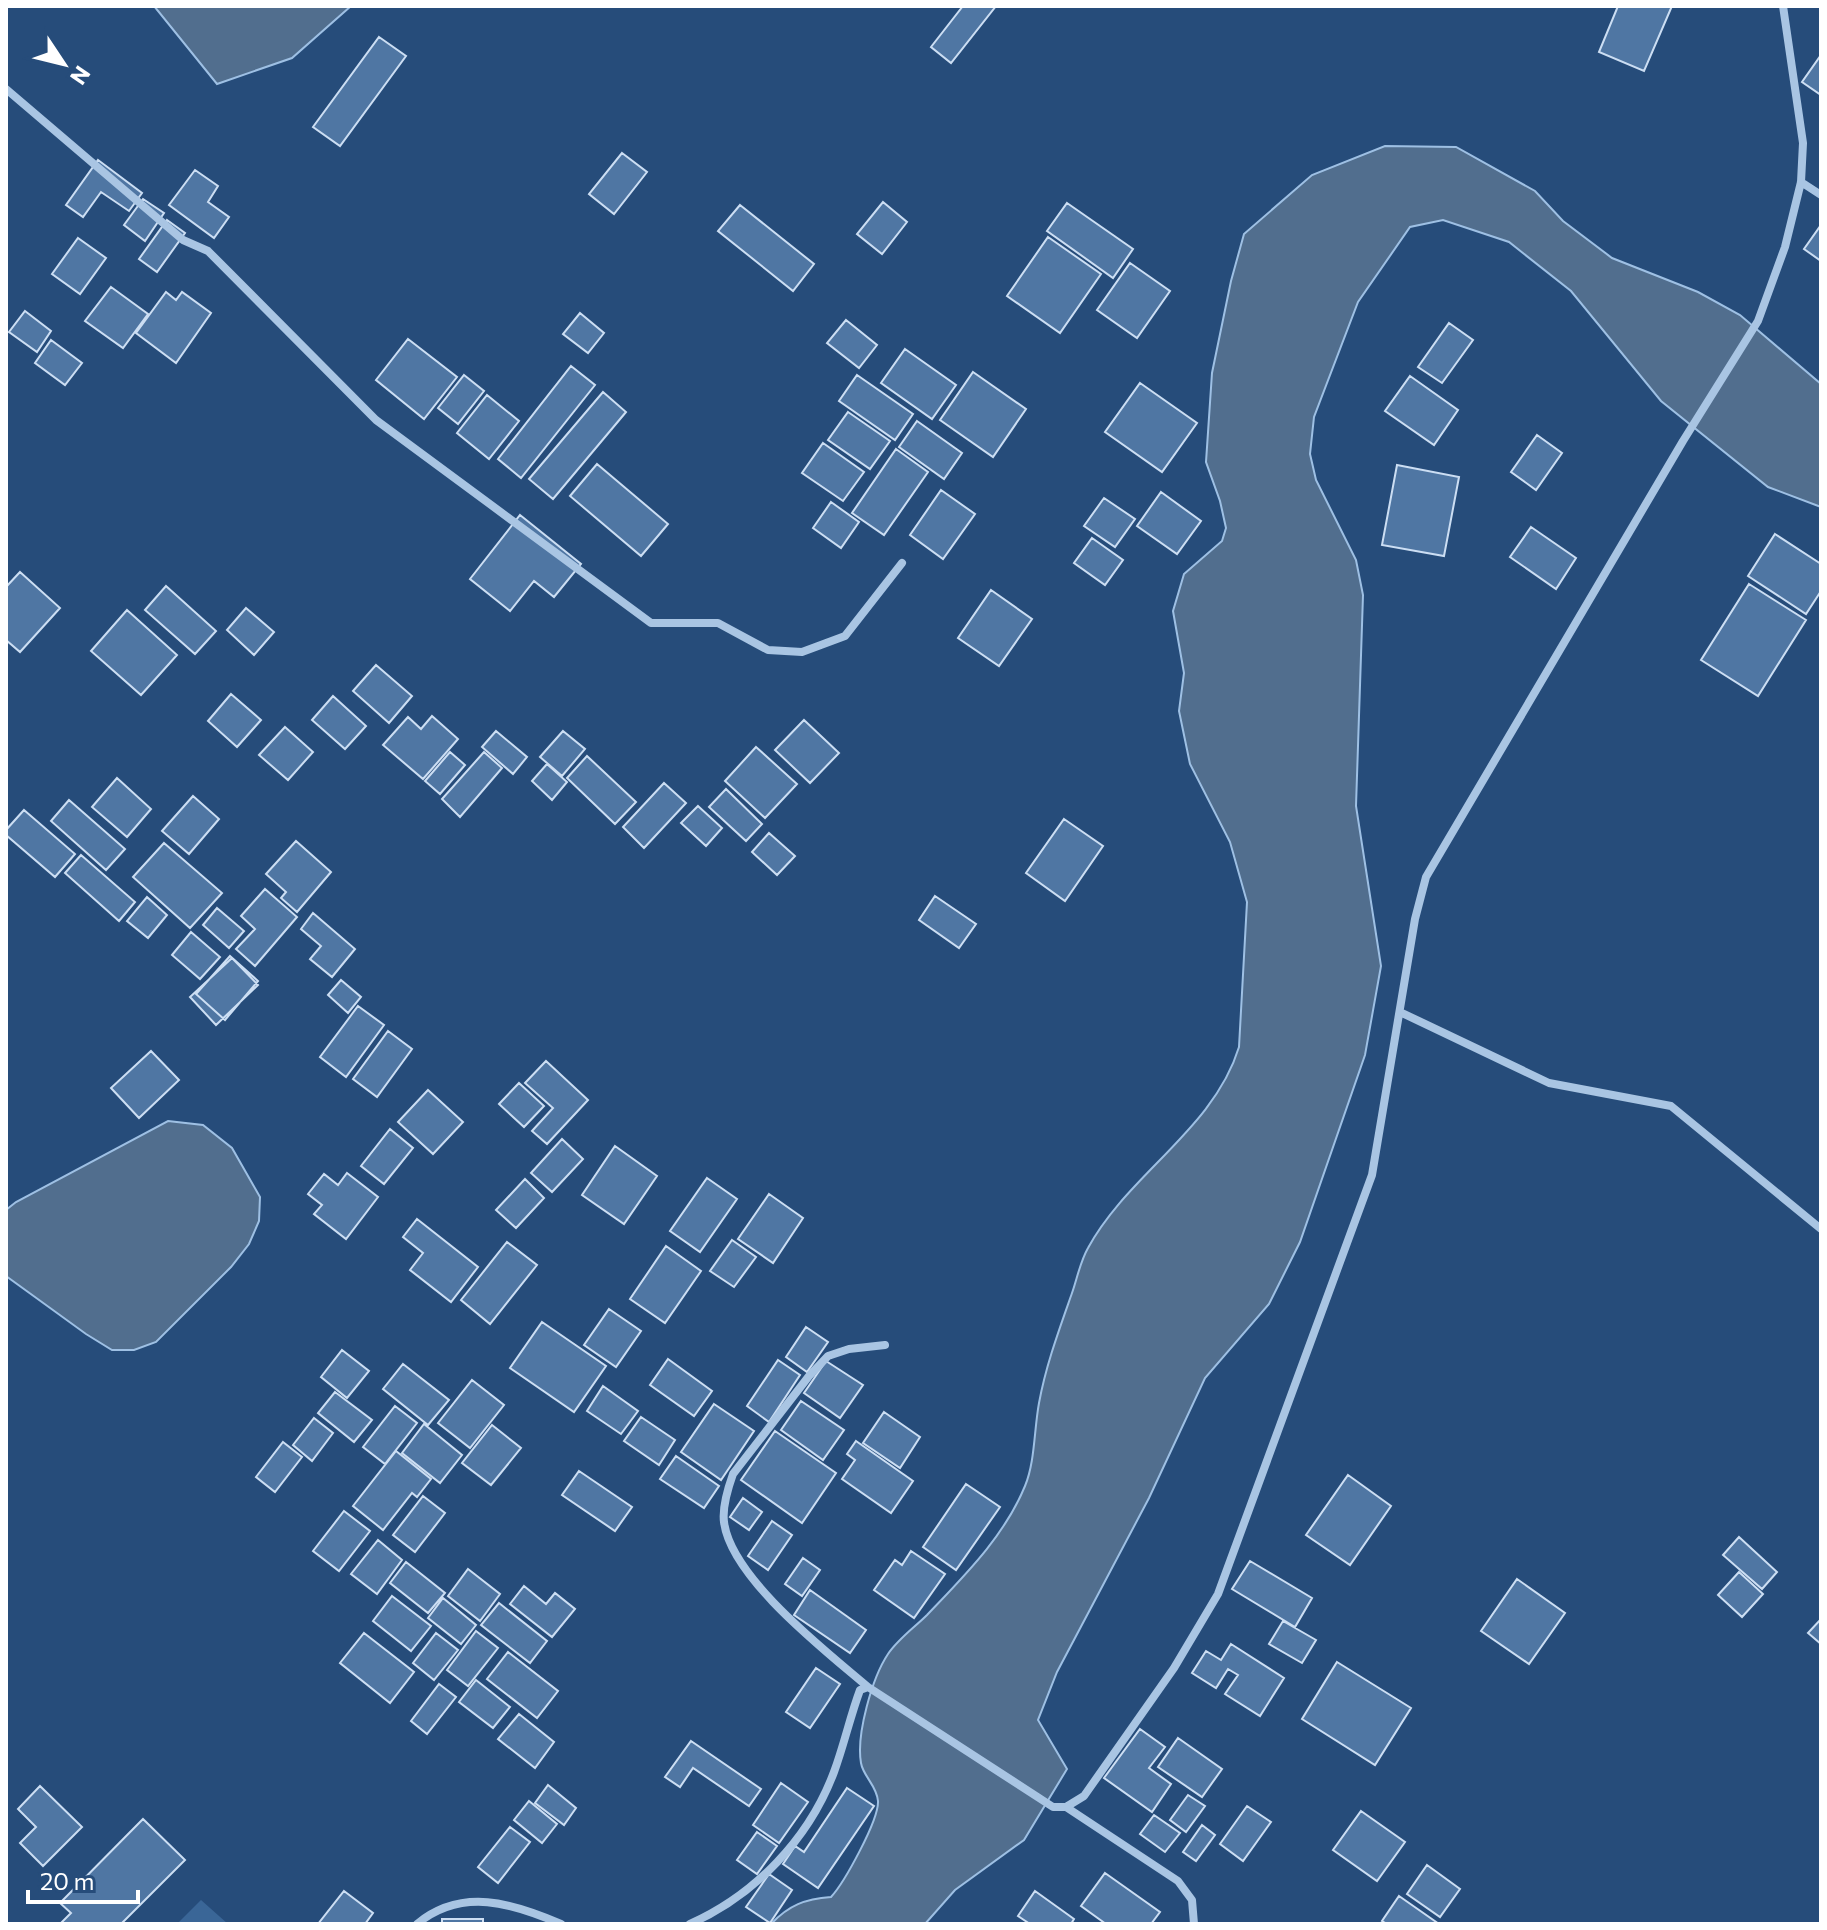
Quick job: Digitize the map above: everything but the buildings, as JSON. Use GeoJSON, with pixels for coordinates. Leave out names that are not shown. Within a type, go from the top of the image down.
{"type":"FeatureCollection","features":[{"type":"Feature","properties":{"kind":"street"},"geometry":{"type":"LineString","coordinates":[[885,1345],[849,1349],[828,1356],[733,1474],[724,1522],[733,1548],[746,1573],[809,1636],[869,1688],[1053,1807],[1066,1807],[1084,1796],[1174,1668],[1218,1594],[1249,1516],[1372,1175],[1415,919],[1426,877],[1683,441],[1758,321],[1785,247],[1801,182],[1803,143],[1783,6]]}},
{"type":"Feature","properties":{"kind":"street"},"geometry":{"type":"LineString","coordinates":[[6,89],[183,240],[208,251],[376,420],[651,623],[718,623],[768,650],[802,652],[845,636],[902,563]]}},
{"type":"Feature","properties":{"kind":"street"},"geometry":{"type":"LineString","coordinates":[[1801,182],[1821,195]]}},
{"type":"Feature","properties":{"kind":"street"},"geometry":{"type":"LineString","coordinates":[[1400,1012],[1549,1083],[1671,1106],[1821,1229]]}},
{"type":"Feature","properties":{"kind":"street"},"geometry":{"type":"LineString","coordinates":[[690,1924],[746,1892],[778,1861],[808,1823],[834,1773],[860,1690],[869,1688]]}},
{"type":"Feature","properties":{"kind":"street"},"geometry":{"type":"LineString","coordinates":[[1066,1807],[1178,1881],[1192,1900],[1194,1924]]}},
{"type":"Feature","properties":{"kind":"street"},"geometry":{"type":"LineString","coordinates":[[417,1924],[431,1913],[466,1900],[523,1908],[561,1924]]}},
{"type":"Feature","properties":{"kind":"shaded area"},"geometry":{"type":"Polygon","coordinates":[[[154,6],[351,6],[292,58],[217,84],[154,6]]]}},
{"type":"Feature","properties":{"kind":"shaded area"},"geometry":{"type":"Polygon","coordinates":[[[1385,146],[1456,147],[1535,191],[1563,221],[1612,258],[1698,292],[1740,315],[1821,384],[1821,507],[1768,487],[1661,401],[1571,291],[1509,242],[1443,220],[1410,227],[1358,302],[1314,417],[1310,454],[1316,480],[1356,560],[1363,595],[1356,806],[1381,966],[1365,1055],[1300,1242],[1269,1304],[1205,1378],[1149,1498],[1057,1672],[1038,1720],[1067,1769],[1024,1840],[955,1890],[925,1924],[771,1924],[798,1904],[831,1897],[860,1851],[873,1822],[878,1801],[862,1768],[861,1738],[867,1707],[882,1664],[897,1643],[982,1555],[1016,1505],[1031,1467],[1045,1375],[1085,1253],[1125,1197],[1210,1103],[1227,1076],[1239,1047],[1247,902],[1230,842],[1190,764],[1179,711],[1184,673],[1173,611],[1184,574],[1222,541],[1226,528],[1206,462],[1212,373],[1244,234],[1312,175],[1385,146]]]}},
{"type":"Feature","properties":{"kind":"shaded area"},"geometry":{"type":"Polygon","coordinates":[[[168,1121],[203,1125],[232,1148],[260,1197],[259,1221],[249,1244],[231,1267],[156,1342],[134,1350],[112,1350],[6,1276],[6,1210],[168,1121]]]}},
{"type":"Feature","properties":{"kind":"shaded area"},"geometry":{"type":"Polygon","coordinates":[[[201,1900],[228,1924],[177,1924],[201,1900]]]}}]}
